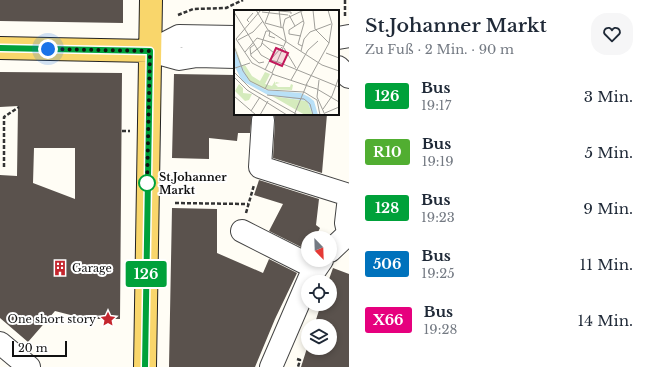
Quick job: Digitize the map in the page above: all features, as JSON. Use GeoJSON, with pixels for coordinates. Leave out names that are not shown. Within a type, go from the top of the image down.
{"type":"FeatureCollection","features":[{"type":"Feature","properties":{"kind":"main road"},"geometry":{"type":"LineString","coordinates":[[145,367],[151,0]]}},
{"type":"Feature","properties":{"kind":"main road"},"geometry":{"type":"LineString","coordinates":[[0,48],[150,51]]}},
{"type":"Feature","properties":{"kind":"street"},"geometry":{"type":"LineString","coordinates":[[150,51],[179,36],[234,37]]}},
{"type":"Feature","properties":{"kind":"street"},"geometry":{"type":"LineString","coordinates":[[150,51],[179,59],[197,56],[234,57]]}},
{"type":"Feature","properties":{"kind":"street"},"geometry":{"type":"LineString","coordinates":[[339,68],[349,76]]}},
{"type":"Feature","properties":{"kind":"street"},"geometry":{"type":"LineString","coordinates":[[263,120],[260,166],[349,196],[346,223],[348,236],[337,245]]}},
{"type":"Feature","properties":{"kind":"street"},"geometry":{"type":"LineString","coordinates":[[242,231],[301,258]]}},
{"type":"Feature","properties":{"kind":"street"},"geometry":{"type":"LineString","coordinates":[[271,367],[309,279],[312,267]]}},
{"type":"Feature","properties":{"kind":"street"},"geometry":{"type":"LineString","coordinates":[[0,343],[29,367]]}},
{"type":"Feature","properties":{"kind":"path"},"geometry":{"type":"LineString","coordinates":[[174,16],[193,9],[226,8],[243,0]]}},
{"type":"Feature","properties":{"kind":"path"},"geometry":{"type":"LineString","coordinates":[[343,33],[345,0]]}},
{"type":"Feature","properties":{"kind":"path"},"geometry":{"type":"LineString","coordinates":[[4,167],[4,117],[19,107]]}},
{"type":"Feature","properties":{"kind":"path"},"geometry":{"type":"LineString","coordinates":[[175,203],[248,204]]}},
{"type":"Feature","properties":{"kind":"path"},"geometry":{"type":"LineString","coordinates":[[297,359],[300,360],[298,367]]}},
{"type":"Feature","properties":{"kind":"building"},"geometry":{"type":"Polygon","coordinates":[[[0,0],[123,0],[123,23],[0,21],[0,0]]]}},
{"type":"Feature","properties":{"kind":"building"},"geometry":{"type":"Polygon","coordinates":[[[0,72],[122,73],[120,319],[86,319],[55,311],[28,342],[0,318],[0,175],[17,176],[18,106],[0,107],[0,72]],[[34,148],[33,183],[75,199],[75,148],[34,148]]]}},
{"type":"Feature","properties":{"kind":"building"},"geometry":{"type":"Polygon","coordinates":[[[174,74],[234,75],[234,115],[252,115],[250,133],[238,133],[237,141],[209,138],[209,159],[172,158],[174,74]]]}},
{"type":"Feature","properties":{"kind":"building"},"geometry":{"type":"Polygon","coordinates":[[[274,115],[327,115],[322,173],[273,158],[274,115]]]}},
{"type":"Feature","properties":{"kind":"building"},"geometry":{"type":"Polygon","coordinates":[[[259,180],[319,199],[316,225],[320,228],[318,231],[301,231],[301,247],[269,231],[283,204],[254,195],[259,180]]]}},
{"type":"Feature","properties":{"kind":"building"},"geometry":{"type":"Polygon","coordinates":[[[172,208],[217,209],[217,253],[263,273],[269,259],[297,273],[275,319],[255,367],[169,367],[172,208]]]}},
{"type":"Feature","properties":{"kind":"building"},"geometry":{"type":"Polygon","coordinates":[[[333,268],[349,274],[349,367],[301,367],[305,355],[337,355],[337,319],[316,319],[319,311],[337,311],[337,275],[330,275],[333,268]]]}},
{"type":"Feature","properties":{"kind":"bus line","name":"126"},"geometry":{"type":"LineString","coordinates":[[0,48],[150,51],[145,367]]}},
{"type":"Feature","properties":{"kind":"place","name":"St.Johanner Markt"},"geometry":{"type":"Point","coordinates":[147,183]}},
{"type":"Feature","properties":{"kind":"place","name":"Garage"},"geometry":{"type":"Point","coordinates":[60,268]}},
{"type":"Feature","properties":{"kind":"place","name":"One short story"},"geometry":{"type":"Point","coordinates":[108,319]}},
{"type":"Feature","properties":{"kind":"route"},"geometry":{"type":"LineString","coordinates":[[48,49],[150,51],[147,187],[147,183]]}}]}
